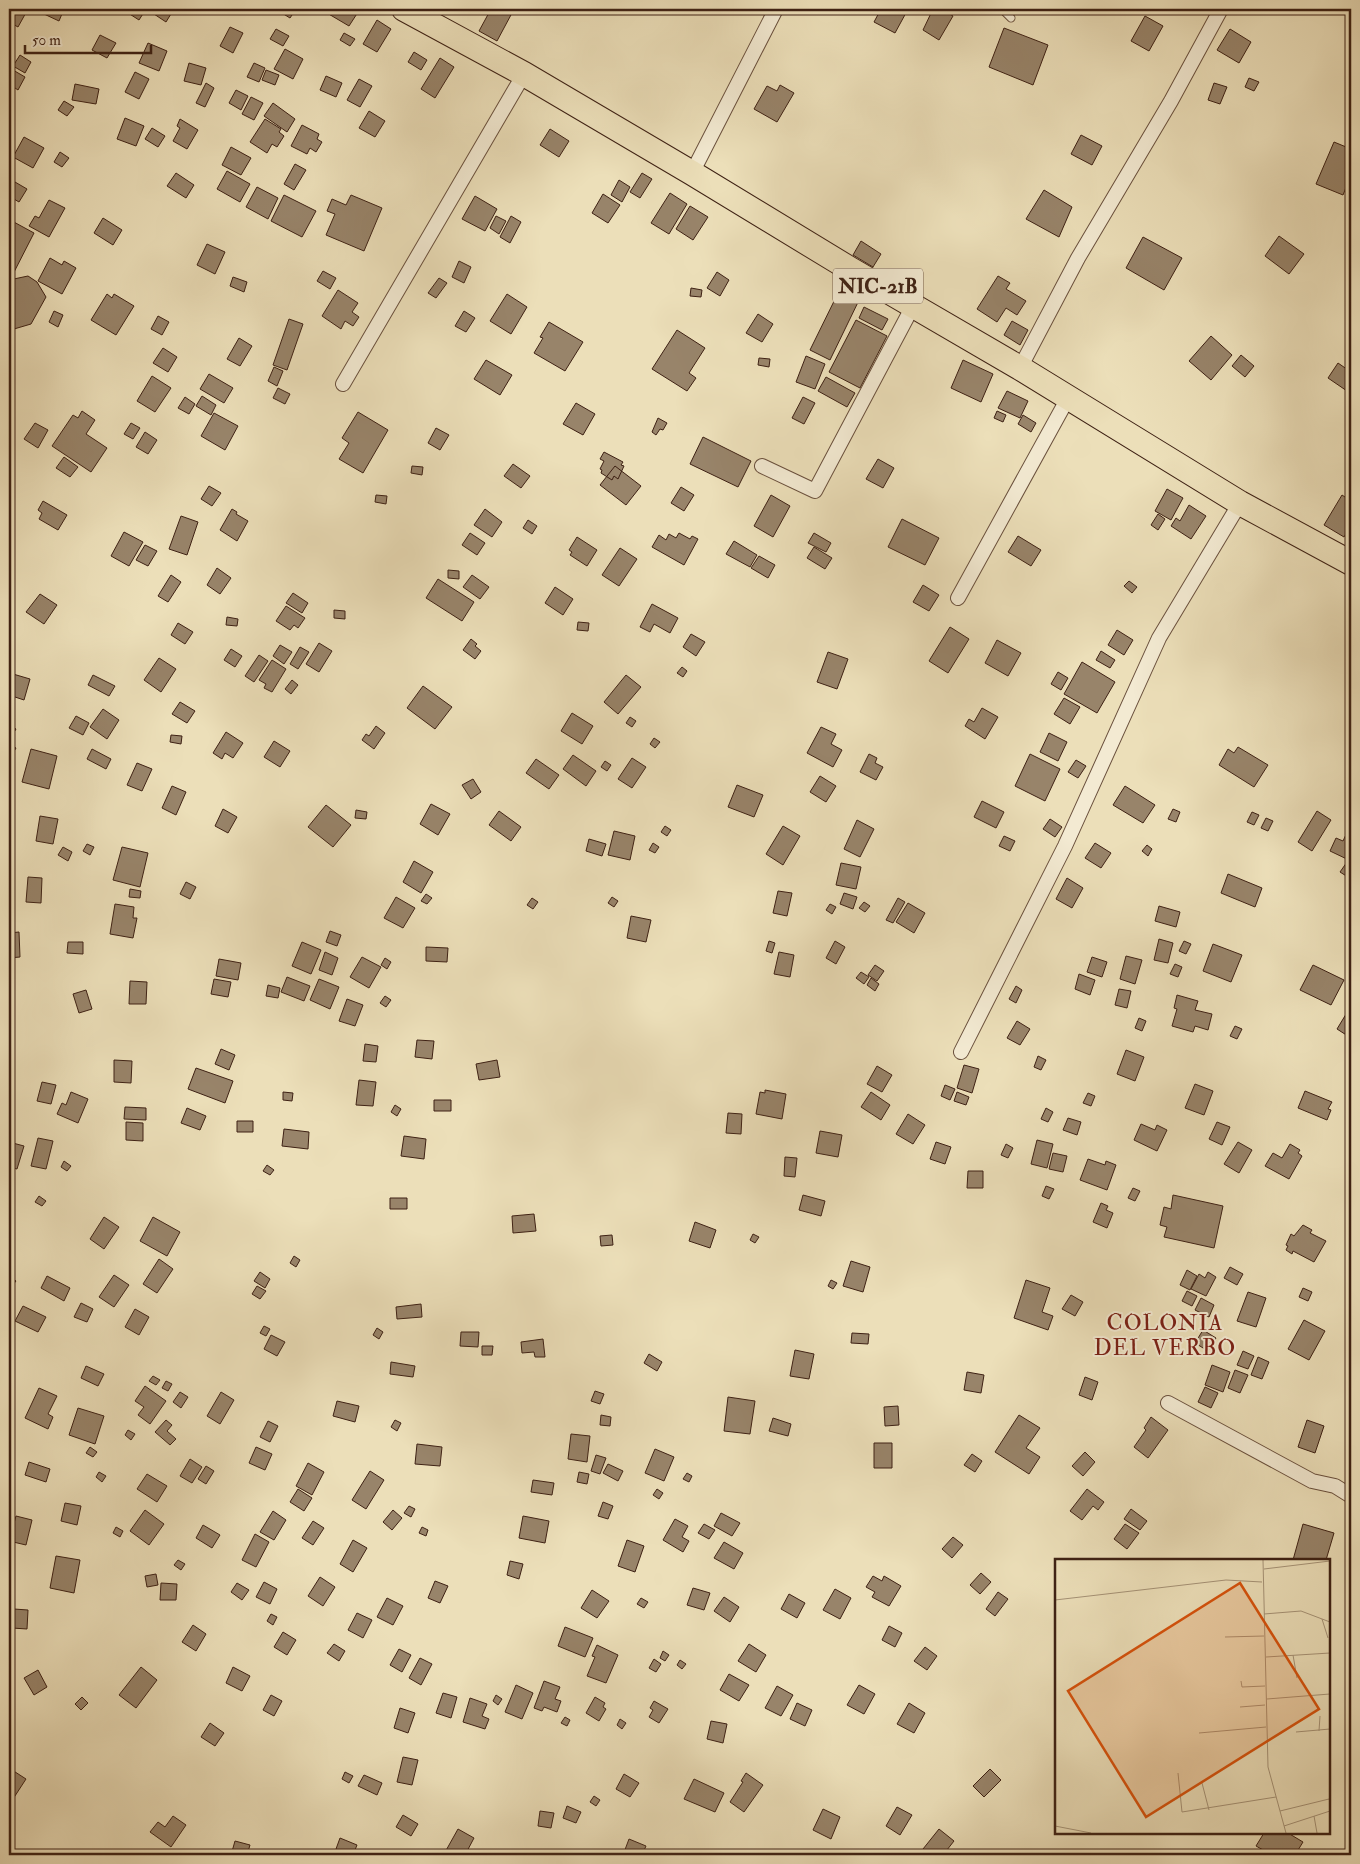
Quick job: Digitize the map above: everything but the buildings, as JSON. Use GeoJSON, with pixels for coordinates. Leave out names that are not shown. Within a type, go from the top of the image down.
{"type":"FeatureCollection","features":[{"type":"Feature","properties":{"kind":"highway","name":"NIC-21B"},"geometry":{"type":"LineString","coordinates":[[404,9],[524,74],[692,173],[850,270],[1020,368],[1240,503],[1351,563]]}},
{"type":"Feature","properties":{"kind":"street"},"geometry":{"type":"LineString","coordinates":[[692,173],[776,9]]}},
{"type":"Feature","properties":{"kind":"street"},"geometry":{"type":"LineString","coordinates":[[1020,368],[1078,258],[1171,101],[1221,9]]}},
{"type":"Feature","properties":{"kind":"street"},"geometry":{"type":"LineString","coordinates":[[343,384],[524,74]]}},
{"type":"Feature","properties":{"kind":"street"},"geometry":{"type":"LineString","coordinates":[[762,466],[815,490],[913,306]]}},
{"type":"Feature","properties":{"kind":"street"},"geometry":{"type":"LineString","coordinates":[[958,598],[1068,398]]}},
{"type":"Feature","properties":{"kind":"street"},"geometry":{"type":"LineString","coordinates":[[961,1052],[1065,846],[1159,638],[1240,503]]}},
{"type":"Feature","properties":{"kind":"street"},"geometry":{"type":"LineString","coordinates":[[1168,1403],[1312,1481],[1335,1486],[1351,1496]]}},
{"type":"Feature","properties":{"kind":"lane"},"geometry":{"type":"LineString","coordinates":[[1002,9],[1011,18]]}},
{"type":"Feature","properties":{"kind":"district","name":"COLONIA DEL VERBO"},"geometry":{"type":"Point","coordinates":[1165,1334]}}]}
